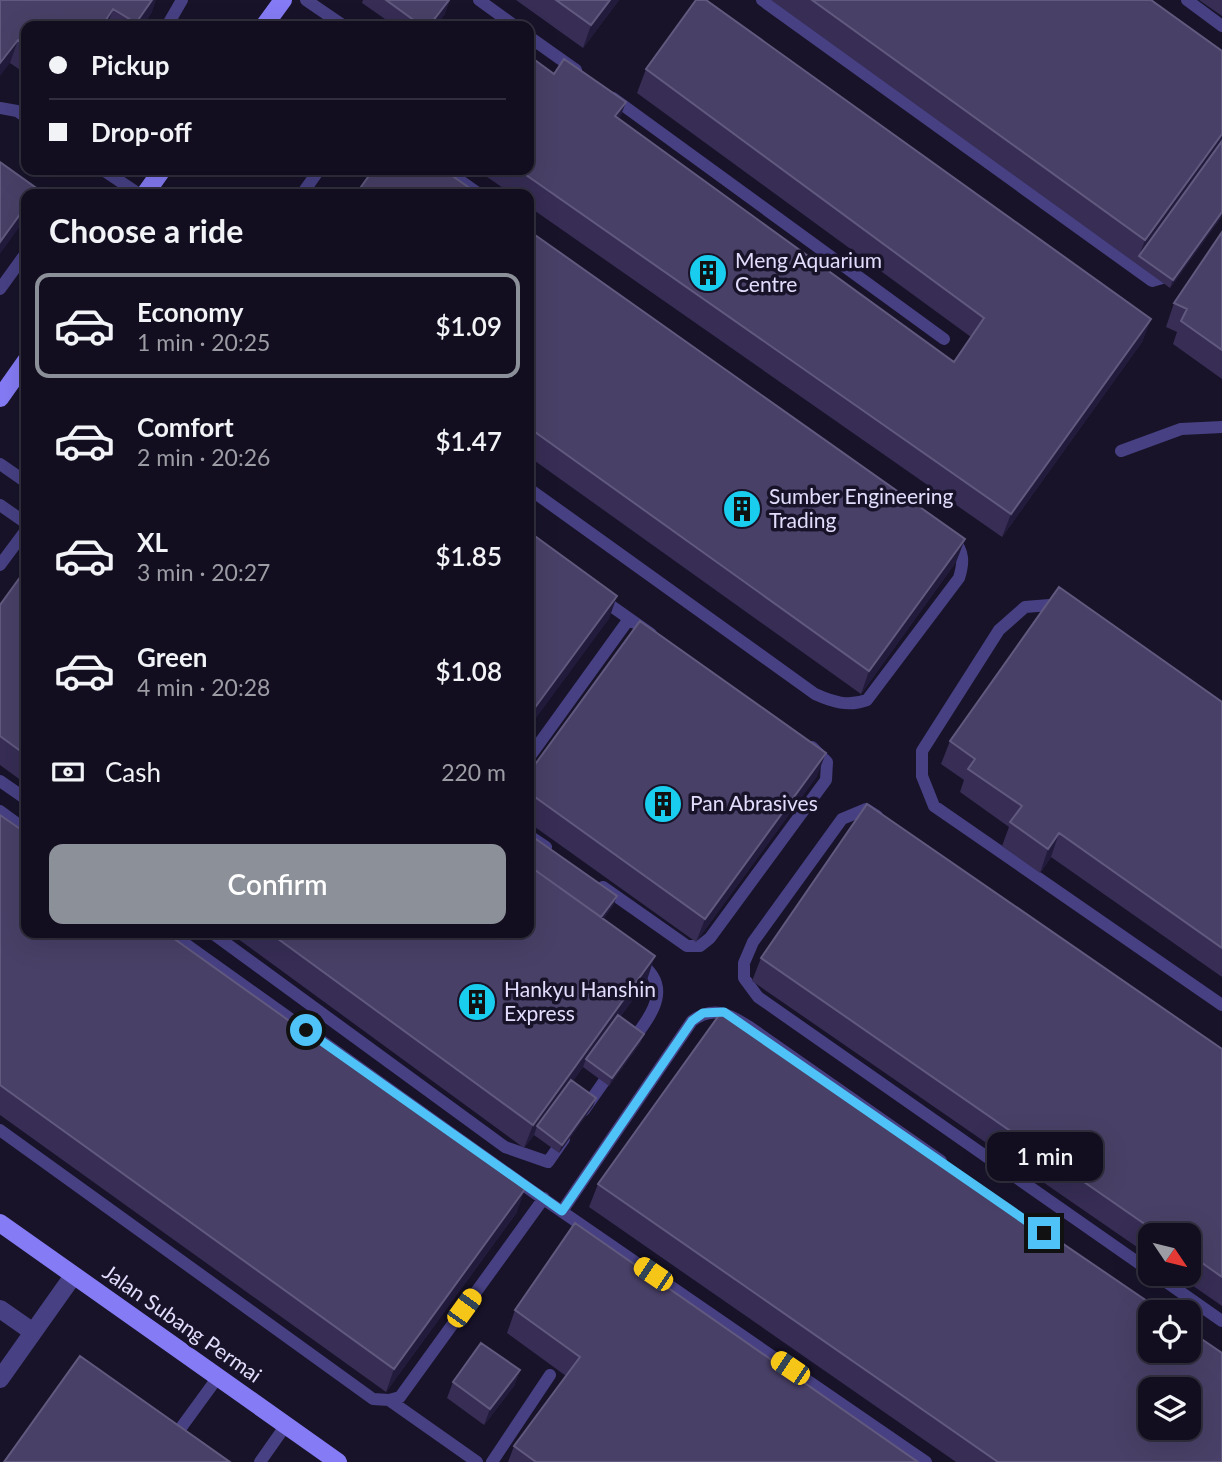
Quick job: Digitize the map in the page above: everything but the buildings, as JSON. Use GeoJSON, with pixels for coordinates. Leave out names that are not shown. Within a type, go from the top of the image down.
{"type":"FeatureCollection","features":[{"type":"Feature","properties":{"kind":"street"},"geometry":{"type":"LineString","coordinates":[[268,21],[283,0]]}},
{"type":"Feature","properties":{"kind":"street"},"geometry":{"type":"LineString","coordinates":[[0,398],[21,368]]}},
{"type":"Feature","properties":{"kind":"street","name":"Jalan Subang Permai"},"geometry":{"type":"LineString","coordinates":[[0,1223],[338,1462]]}},
{"type":"Feature","properties":{"kind":"street"},"geometry":{"type":"LineString","coordinates":[[0,1379],[73,1276]]}},
{"type":"Feature","properties":{"kind":"street"},"geometry":{"type":"LineString","coordinates":[[0,1309],[33,1332]]}},
{"type":"Feature","properties":{"kind":"lane"},"geometry":{"type":"LineString","coordinates":[[170,21],[182,0]]}},
{"type":"Feature","properties":{"kind":"lane"},"geometry":{"type":"LineString","coordinates":[[306,0],[337,21]]}},
{"type":"Feature","properties":{"kind":"lane"},"geometry":{"type":"LineString","coordinates":[[479,0],[508,21]]}},
{"type":"Feature","properties":{"kind":"lane"},"geometry":{"type":"LineString","coordinates":[[762,0],[1152,281],[1166,277],[1180,256]]}},
{"type":"Feature","properties":{"kind":"lane"},"geometry":{"type":"LineString","coordinates":[[1187,0],[1222,26]]}},
{"type":"Feature","properties":{"kind":"lane"},"geometry":{"type":"LineString","coordinates":[[534,40],[585,77]]}},
{"type":"Feature","properties":{"kind":"lane"},"geometry":{"type":"LineString","coordinates":[[607,93],[944,339]]}},
{"type":"Feature","properties":{"kind":"lane"},"geometry":{"type":"LineString","coordinates":[[0,108],[21,114]]}},
{"type":"Feature","properties":{"kind":"lane"},"geometry":{"type":"LineString","coordinates":[[110,175],[132,189]]}},
{"type":"Feature","properties":{"kind":"lane"},"geometry":{"type":"LineString","coordinates":[[452,175],[472,189]]}},
{"type":"Feature","properties":{"kind":"lane"},"geometry":{"type":"LineString","coordinates":[[0,289],[21,260]]}},
{"type":"Feature","properties":{"kind":"lane"},"geometry":{"type":"LineString","coordinates":[[1121,451],[1181,429],[1222,427]]}},
{"type":"Feature","properties":{"kind":"lane"},"geometry":{"type":"LineString","coordinates":[[0,464],[21,479]]}},
{"type":"Feature","properties":{"kind":"lane"},"geometry":{"type":"LineString","coordinates":[[534,492],[815,694],[837,703],[856,704],[867,700],[959,578],[964,562],[960,547],[939,527]]}},
{"type":"Feature","properties":{"kind":"lane"},"geometry":{"type":"LineString","coordinates":[[0,505],[21,520]]}},
{"type":"Feature","properties":{"kind":"lane"},"geometry":{"type":"LineString","coordinates":[[0,565],[21,537]]}},
{"type":"Feature","properties":{"kind":"lane"},"geometry":{"type":"LineString","coordinates":[[586,588],[662,642]]}},
{"type":"Feature","properties":{"kind":"lane"},"geometry":{"type":"LineString","coordinates":[[1077,612],[1066,604],[1042,603],[1025,607],[999,630],[922,751],[922,776],[933,806],[1222,1005]]}},
{"type":"Feature","properties":{"kind":"lane"},"geometry":{"type":"LineString","coordinates":[[534,751],[629,619]]}},
{"type":"Feature","properties":{"kind":"lane"},"geometry":{"type":"LineString","coordinates":[[593,880],[687,946],[700,946],[710,938],[826,780],[827,762],[821,753],[803,741]]}},
{"type":"Feature","properties":{"kind":"lane"},"geometry":{"type":"LineString","coordinates":[[0,780],[21,795]]}},
{"type":"Feature","properties":{"kind":"lane"},"geometry":{"type":"LineString","coordinates":[[889,824],[866,809],[842,819],[753,942],[744,962],[744,978],[758,997],[1138,1263]]}},
{"type":"Feature","properties":{"kind":"lane"},"geometry":{"type":"LineString","coordinates":[[0,811],[21,826]]}},
{"type":"Feature","properties":{"kind":"lane"},"geometry":{"type":"LineString","coordinates":[[534,839],[561,858]]}},
{"type":"Feature","properties":{"kind":"lane"},"geometry":{"type":"LineString","coordinates":[[177,938],[562,1211],[926,1462]]}},
{"type":"Feature","properties":{"kind":"lane"},"geometry":{"type":"LineString","coordinates":[[219,938],[505,1147],[548,1162],[654,1010],[657,983],[653,973],[630,956]]}},
{"type":"Feature","properties":{"kind":"lane"},"geometry":{"type":"LineString","coordinates":[[562,1211],[692,1021],[703,1013],[724,1012],[748,1026],[953,1169]]}},
{"type":"Feature","properties":{"kind":"lane"},"geometry":{"type":"LineString","coordinates":[[0,1130],[373,1399],[388,1400],[400,1396],[544,1198]]}},
{"type":"Feature","properties":{"kind":"lane"},"geometry":{"type":"LineString","coordinates":[[1172,1286],[1222,1321]]}},
{"type":"Feature","properties":{"kind":"lane"},"geometry":{"type":"LineString","coordinates":[[492,1462],[550,1375]]}},
{"type":"Feature","properties":{"kind":"lane"},"geometry":{"type":"LineString","coordinates":[[156,1462],[218,1377]]}},
{"type":"Feature","properties":{"kind":"lane"},"geometry":{"type":"LineString","coordinates":[[388,1400],[477,1462]]}},
{"type":"Feature","properties":{"kind":"lane"},"geometry":{"type":"LineString","coordinates":[[260,1462],[286,1425]]}},
{"type":"Feature","properties":{"kind":"place","name":"Meng Aquarium Centre"},"geometry":{"type":"Point","coordinates":[708,273]}},
{"type":"Feature","properties":{"kind":"place","name":"Sumber Engineering Trading"},"geometry":{"type":"Point","coordinates":[742,509]}},
{"type":"Feature","properties":{"kind":"place","name":"Pan Abrasives"},"geometry":{"type":"Point","coordinates":[663,804]}},
{"type":"Feature","properties":{"kind":"place","name":"Hankyu Hanshin Express"},"geometry":{"type":"Point","coordinates":[477,1002]}},
{"type":"Feature","properties":{"kind":"route"},"geometry":{"type":"LineString","coordinates":[[306,1030],[562,1211],[692,1021],[703,1013],[724,1012],[748,1026],[1044,1233]]}}]}
